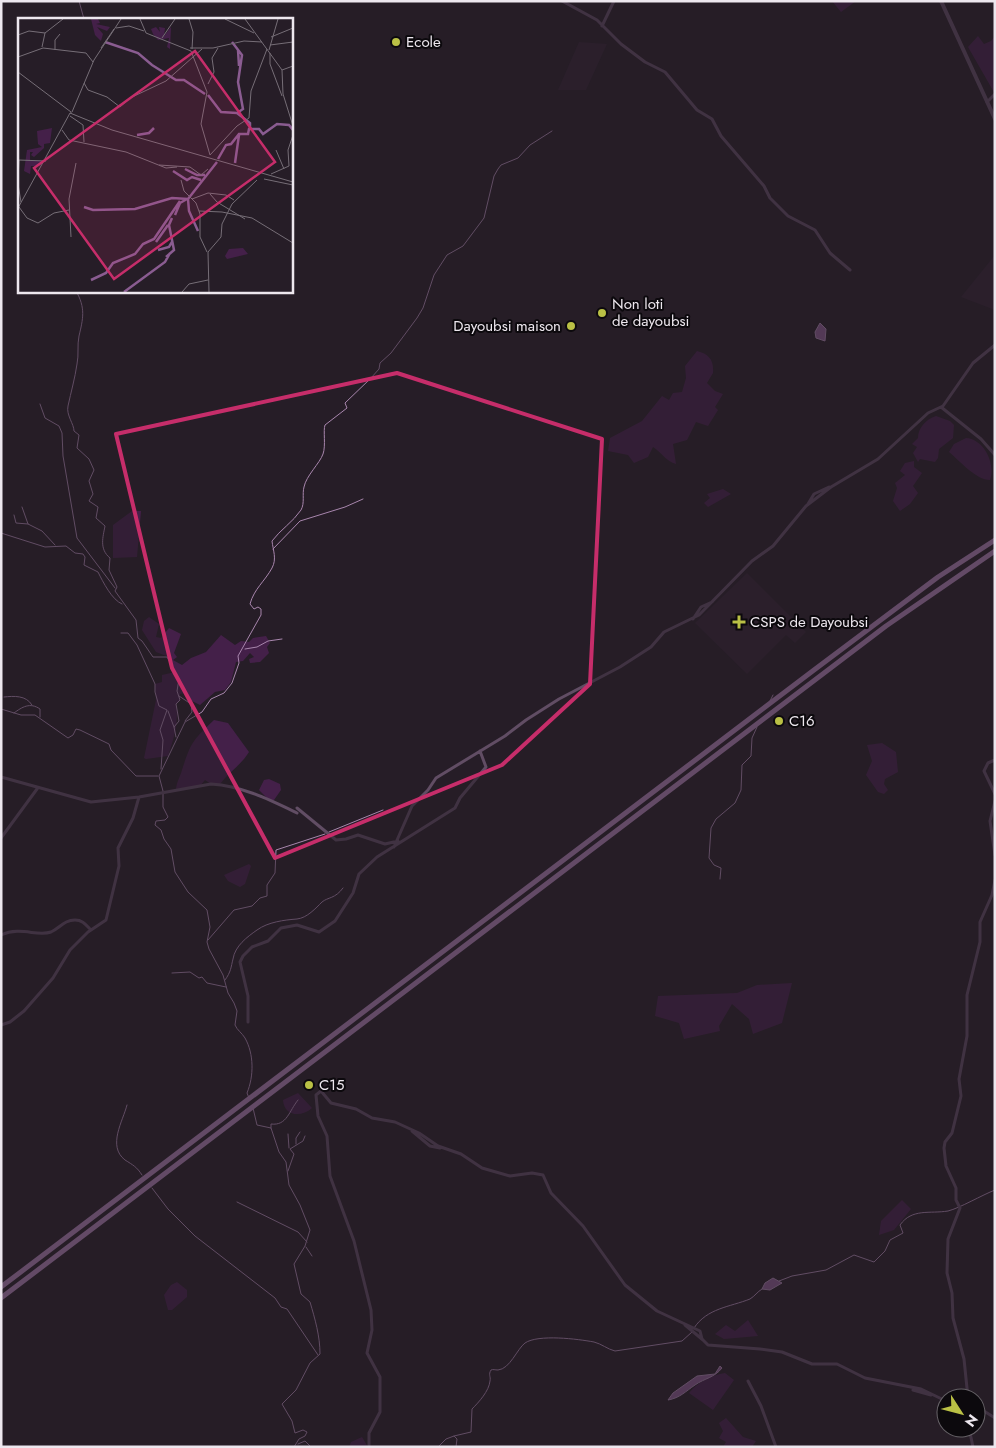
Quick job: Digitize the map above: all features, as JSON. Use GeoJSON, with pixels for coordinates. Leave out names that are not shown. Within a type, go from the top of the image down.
{"type":"FeatureCollection","features":[{"type":"Feature","properties":{"kind":"highway"},"geometry":{"type":"LineString","coordinates":[[1,1287],[858,637],[938,577],[995,540]]}},
{"type":"Feature","properties":{"kind":"highway"},"geometry":{"type":"LineString","coordinates":[[1,1298],[878,632],[995,551]]}},
{"type":"Feature","properties":{"kind":"street"},"geometry":{"type":"LineString","coordinates":[[562,1],[591,16],[645,62],[672,78],[697,110],[712,119],[721,136],[764,186],[770,198],[788,216],[815,230],[830,253],[850,270]]}},
{"type":"Feature","properties":{"kind":"street"},"geometry":{"type":"LineString","coordinates":[[602,26],[614,1]]}},
{"type":"Feature","properties":{"kind":"street"},"geometry":{"type":"LineString","coordinates":[[941,1],[995,119]]}},
{"type":"Feature","properties":{"kind":"street"},"geometry":{"type":"LineString","coordinates":[[987,102],[995,94]]}},
{"type":"Feature","properties":{"kind":"street"},"geometry":{"type":"LineString","coordinates":[[394,847],[399,840],[412,806],[428,790],[436,778],[559,699],[620,667],[651,647],[664,632],[693,619],[701,607],[715,600],[752,561],[773,546],[814,494],[831,487],[878,459],[928,412],[941,407],[973,363],[995,345]]}},
{"type":"Feature","properties":{"kind":"street"},"geometry":{"type":"LineString","coordinates":[[941,407],[981,439],[995,456]]}},
{"type":"Feature","properties":{"kind":"street"},"geometry":{"type":"LineString","coordinates":[[248,1022],[248,996],[240,962],[243,956],[252,947],[268,942],[280,928],[297,925],[313,931],[323,930],[338,917],[353,893],[359,874],[377,857],[456,808],[460,798],[486,767],[480,751]]}},
{"type":"Feature","properties":{"kind":"street"},"geometry":{"type":"LineString","coordinates":[[995,760],[988,763],[984,771],[995,794]]}},
{"type":"Feature","properties":{"kind":"street"},"geometry":{"type":"LineString","coordinates":[[1,778],[91,802],[139,797],[210,784],[231,786],[254,793],[297,811],[336,840],[346,839],[358,834],[385,844],[406,840]]}},
{"type":"Feature","properties":{"kind":"street"},"geometry":{"type":"LineString","coordinates":[[1,838],[37,789]]}},
{"type":"Feature","properties":{"kind":"street"},"geometry":{"type":"LineString","coordinates":[[1,1025],[10,1022],[24,1011],[53,978],[66,955],[91,930],[104,922],[108,915],[119,866],[118,848],[133,818],[139,797]]}},
{"type":"Feature","properties":{"kind":"street"},"geometry":{"type":"LineString","coordinates":[[995,801],[990,821],[995,855]]}},
{"type":"Feature","properties":{"kind":"street"},"geometry":{"type":"LineString","coordinates":[[967,1388],[964,1359],[953,1318],[952,1293],[947,1268],[948,1239],[960,1208],[956,1200],[956,1188],[946,1166],[944,1148],[945,1142],[952,1133],[962,1096],[959,1079],[967,1036],[967,996],[980,942],[980,922],[992,895],[995,880]]}},
{"type":"Feature","properties":{"kind":"street"},"geometry":{"type":"LineString","coordinates":[[1,935],[14,930],[49,932],[61,924],[76,920],[82,921],[91,930]]}},
{"type":"Feature","properties":{"kind":"street"},"geometry":{"type":"LineString","coordinates":[[369,1447],[369,1433],[380,1412],[380,1376],[367,1353],[372,1330],[371,1310],[354,1241],[330,1176],[326,1136],[318,1116],[316,1095],[321,1091],[331,1102],[356,1109],[372,1118],[395,1122],[409,1129],[430,1146],[461,1154],[479,1167],[505,1176],[543,1175],[551,1193],[583,1226],[625,1285],[657,1311],[700,1331],[703,1340],[709,1345],[782,1352],[812,1364],[837,1364],[865,1378],[885,1383],[892,1382],[910,1389],[920,1389],[936,1396]]}},
{"type":"Feature","properties":{"kind":"street"},"geometry":{"type":"LineString","coordinates":[[748,1381],[761,1406],[776,1447]]}},
{"type":"Feature","properties":{"kind":"highlighted area"},"geometry":{"type":"Polygon","coordinates":[[[397,373],[602,439],[590,684],[502,765],[275,858],[172,668],[116,434],[397,373]]]}},
{"type":"Feature","properties":{"kind":"shaded area"},"geometry":{"type":"Polygon","coordinates":[[[832,1],[856,1],[841,12],[832,1]]]}},
{"type":"Feature","properties":{"kind":"shaded area"},"geometry":{"type":"Polygon","coordinates":[[[978,36],[984,44],[991,41],[995,36],[995,94],[968,47],[978,36]]]}},
{"type":"Feature","properties":{"kind":"shaded area"},"geometry":{"type":"Polygon","coordinates":[[[579,42],[607,44],[586,90],[558,90],[579,42]]]}},
{"type":"Feature","properties":{"kind":"shaded area"},"geometry":{"type":"Polygon","coordinates":[[[995,255],[995,310],[961,297],[995,255]]]}},
{"type":"Feature","properties":{"kind":"shaded area"},"geometry":{"type":"Polygon","coordinates":[[[820,323],[826,329],[825,341],[816,338],[815,332],[820,323]]]}},
{"type":"Feature","properties":{"kind":"shaded area"},"geometry":{"type":"Polygon","coordinates":[[[697,351],[708,356],[713,364],[713,373],[707,383],[715,391],[723,394],[715,407],[718,410],[708,426],[696,422],[687,440],[673,444],[676,464],[669,461],[653,447],[648,457],[634,463],[628,455],[608,451],[610,438],[642,421],[662,396],[669,400],[673,393],[682,392],[686,378],[685,366],[697,351]]]}},
{"type":"Feature","properties":{"kind":"shaded area"},"geometry":{"type":"Polygon","coordinates":[[[936,416],[950,421],[954,425],[953,438],[939,449],[938,458],[935,462],[920,459],[918,462],[913,453],[917,447],[912,444],[918,438],[923,424],[936,416]]]}},
{"type":"Feature","properties":{"kind":"shaded area"},"geometry":{"type":"Polygon","coordinates":[[[966,438],[978,443],[987,453],[991,467],[990,480],[974,474],[949,452],[954,444],[966,438]]]}},
{"type":"Feature","properties":{"kind":"shaded area"},"geometry":{"type":"Polygon","coordinates":[[[914,461],[914,467],[922,473],[913,486],[918,493],[910,504],[900,511],[893,501],[897,488],[895,483],[905,475],[900,471],[905,463],[914,461]]]}},
{"type":"Feature","properties":{"kind":"shaded area"},"geometry":{"type":"Polygon","coordinates":[[[723,489],[731,494],[708,507],[704,503],[710,498],[707,494],[723,489]]]}},
{"type":"Feature","properties":{"kind":"shaded area"},"geometry":{"type":"Polygon","coordinates":[[[132,511],[141,511],[137,557],[113,558],[113,525],[132,511]]]}},
{"type":"Feature","properties":{"kind":"shaded area"},"geometry":{"type":"Polygon","coordinates":[[[747,573],[806,632],[795,643],[786,635],[747,674],[695,623],[747,573]]]}},
{"type":"Feature","properties":{"kind":"shaded area"},"geometry":{"type":"Polygon","coordinates":[[[149,617],[159,624],[156,637],[161,638],[169,628],[181,634],[174,653],[177,657],[173,660],[182,665],[191,658],[206,652],[221,635],[235,645],[241,641],[249,642],[253,638],[266,636],[270,643],[267,647],[269,653],[260,662],[250,663],[249,659],[254,657],[250,653],[243,661],[236,662],[231,682],[225,690],[215,692],[200,705],[192,701],[185,693],[180,694],[180,700],[176,704],[177,718],[168,756],[146,759],[144,758],[156,700],[155,684],[162,682],[162,675],[175,672],[169,657],[156,652],[142,630],[144,621],[149,617]]]}},
{"type":"Feature","properties":{"kind":"shaded area"},"geometry":{"type":"Polygon","coordinates":[[[214,720],[228,723],[249,752],[220,784],[211,784],[205,780],[200,786],[176,789],[191,747],[197,737],[214,720]]]}},
{"type":"Feature","properties":{"kind":"shaded area"},"geometry":{"type":"Polygon","coordinates":[[[882,743],[896,752],[898,772],[885,779],[884,784],[888,790],[884,794],[878,792],[866,775],[872,761],[867,745],[882,743]]]}},
{"type":"Feature","properties":{"kind":"shaded area"},"geometry":{"type":"Polygon","coordinates":[[[269,779],[280,784],[281,790],[274,800],[270,801],[259,790],[264,780],[269,779]]]}},
{"type":"Feature","properties":{"kind":"shaded area"},"geometry":{"type":"Polygon","coordinates":[[[249,864],[251,866],[245,884],[240,887],[228,881],[224,875],[249,864]]]}},
{"type":"Feature","properties":{"kind":"shaded area"},"geometry":{"type":"Polygon","coordinates":[[[792,983],[782,1023],[753,1034],[749,1019],[732,1004],[719,1026],[720,1031],[684,1039],[679,1023],[655,1016],[658,996],[737,993],[757,985],[792,983]]]}},
{"type":"Feature","properties":{"kind":"shaded area"},"geometry":{"type":"Polygon","coordinates":[[[298,1093],[312,1108],[303,1113],[294,1114],[286,1109],[283,1100],[298,1093]]]}},
{"type":"Feature","properties":{"kind":"shaded area"},"geometry":{"type":"Polygon","coordinates":[[[902,1200],[911,1209],[894,1230],[879,1235],[881,1221],[902,1200]]]}},
{"type":"Feature","properties":{"kind":"shaded area"},"geometry":{"type":"Polygon","coordinates":[[[773,1278],[782,1283],[770,1290],[762,1289],[765,1283],[773,1278]]]}},
{"type":"Feature","properties":{"kind":"shaded area"},"geometry":{"type":"Polygon","coordinates":[[[177,1282],[187,1290],[187,1297],[172,1310],[168,1310],[164,1295],[171,1285],[177,1282]]]}},
{"type":"Feature","properties":{"kind":"shaded area"},"geometry":{"type":"Polygon","coordinates":[[[748,1320],[758,1336],[724,1339],[715,1334],[726,1325],[735,1331],[748,1320]]]}},
{"type":"Feature","properties":{"kind":"shaded area"},"geometry":{"type":"Polygon","coordinates":[[[720,1366],[722,1368],[716,1374],[679,1396],[668,1400],[673,1393],[697,1376],[715,1374],[720,1366]]]}},
{"type":"Feature","properties":{"kind":"shaded area"},"geometry":{"type":"Polygon","coordinates":[[[725,1373],[734,1380],[713,1410],[689,1393],[705,1380],[725,1373]]]}},
{"type":"Feature","properties":{"kind":"shaded area"},"geometry":{"type":"Polygon","coordinates":[[[726,1418],[743,1437],[756,1441],[752,1447],[723,1447],[726,1442],[719,1438],[723,1431],[719,1423],[726,1418]]]}},
{"type":"Feature","properties":{"kind":"shaded area"},"geometry":{"type":"Polygon","coordinates":[[[362,1437],[368,1447],[349,1447],[351,1442],[362,1437]]]}},
{"type":"Feature","properties":{"kind":"waterway"},"geometry":{"type":"LineString","coordinates":[[79,1],[84,18]]}},
{"type":"Feature","properties":{"kind":"waterway"},"geometry":{"type":"LineString","coordinates":[[249,1098],[247,1093],[252,1065],[250,1051],[245,1038],[235,1025],[237,1011],[228,993],[223,975],[209,949],[207,942],[210,927],[207,910],[188,892],[175,872],[171,849],[164,839],[161,830],[155,825],[156,821],[165,820],[168,817],[163,807],[163,791],[159,776],[185,722],[202,712],[211,699],[224,693],[232,683],[239,663],[238,656],[261,615],[261,609],[258,607],[254,609],[250,604],[254,594],[273,565],[272,541],[301,510],[305,483],[323,454],[325,425],[347,408],[345,403],[379,369],[380,363],[391,353],[417,318],[423,308],[434,275],[447,255],[463,246],[484,218],[494,176],[501,165],[518,158],[530,145],[552,131]]}},
{"type":"Feature","properties":{"kind":"waterway"},"geometry":{"type":"LineString","coordinates":[[76,292],[81,303],[82,319],[78,339],[78,361],[68,413],[74,431],[79,435],[77,448],[89,459],[94,470],[89,481],[93,494],[89,501],[98,507],[96,518],[105,526],[103,547],[110,558],[109,570],[117,587],[115,591],[136,620],[138,638],[153,657],[167,657],[179,679],[177,691],[180,700],[176,704],[179,721],[174,727],[176,737]]}},
{"type":"Feature","properties":{"kind":"waterway"},"geometry":{"type":"LineString","coordinates":[[40,404],[45,418],[59,426],[62,433],[63,456],[77,538],[115,588]]}},
{"type":"Feature","properties":{"kind":"waterway"},"geometry":{"type":"LineString","coordinates":[[273,549],[300,521],[345,507],[363,499]]}},
{"type":"Feature","properties":{"kind":"waterway"},"geometry":{"type":"LineString","coordinates":[[22,507],[28,524],[42,531],[55,545]]}},
{"type":"Feature","properties":{"kind":"waterway"},"geometry":{"type":"LineString","coordinates":[[14,515],[16,523],[28,524]]}},
{"type":"Feature","properties":{"kind":"waterway"},"geometry":{"type":"LineString","coordinates":[[1,533],[45,547],[66,546],[75,553],[83,554],[85,557],[84,565],[98,572],[111,595],[122,604]]}},
{"type":"Feature","properties":{"kind":"waterway"},"geometry":{"type":"LineString","coordinates":[[121,633],[128,633],[137,645],[155,684],[159,706],[167,710],[160,730],[163,740],[161,769]]}},
{"type":"Feature","properties":{"kind":"waterway"},"geometry":{"type":"LineString","coordinates":[[245,649],[257,647],[268,641],[282,639]]}},
{"type":"Feature","properties":{"kind":"waterway"},"geometry":{"type":"LineString","coordinates":[[770,701],[773,695]]}},
{"type":"Feature","properties":{"kind":"waterway"},"geometry":{"type":"LineString","coordinates":[[4,697],[16,696],[27,699],[32,705]]}},
{"type":"Feature","properties":{"kind":"waterway"},"geometry":{"type":"LineString","coordinates":[[179,696],[191,704],[192,712],[185,721]]}},
{"type":"Feature","properties":{"kind":"waterway"},"geometry":{"type":"LineString","coordinates":[[14,713],[23,707],[33,706],[40,709],[40,717]]}},
{"type":"Feature","properties":{"kind":"waterway"},"geometry":{"type":"LineString","coordinates":[[1,709],[21,715],[35,715],[68,738],[73,735],[76,729],[80,730],[109,744],[111,750],[136,776],[158,776]]}},
{"type":"Feature","properties":{"kind":"waterway"},"geometry":{"type":"LineString","coordinates":[[168,711],[174,727]]}},
{"type":"Feature","properties":{"kind":"waterway"},"geometry":{"type":"LineString","coordinates":[[720,879],[721,868],[714,865],[709,858],[711,828],[716,819],[735,803],[741,790],[742,765],[751,756],[752,738],[757,727]]}},
{"type":"Feature","properties":{"kind":"waterway"},"geometry":{"type":"LineString","coordinates":[[329,832],[383,810]]}},
{"type":"Feature","properties":{"kind":"waterway"},"geometry":{"type":"LineString","coordinates":[[208,940],[234,910],[252,906],[260,898],[267,896],[267,885],[275,873],[276,850],[325,834]]}},
{"type":"Feature","properties":{"kind":"waterway"},"geometry":{"type":"LineString","coordinates":[[225,980],[230,972],[236,950],[249,936],[261,927],[271,923],[304,917],[324,900],[337,894],[343,888]]}},
{"type":"Feature","properties":{"kind":"waterway"},"geometry":{"type":"LineString","coordinates":[[172,973],[190,972],[199,978],[202,977],[207,983],[226,987]]}},
{"type":"Feature","properties":{"kind":"waterway"},"geometry":{"type":"LineString","coordinates":[[271,1128],[271,1124],[281,1123],[287,1117],[298,1100]]}},
{"type":"Feature","properties":{"kind":"waterway"},"geometry":{"type":"LineString","coordinates":[[127,1105],[118,1133],[117,1148],[125,1160],[137,1168],[142,1175]]}},
{"type":"Feature","properties":{"kind":"waterway"},"geometry":{"type":"LineString","coordinates":[[253,1108],[257,1125],[271,1128],[279,1152],[286,1162],[289,1185],[300,1205],[310,1230],[305,1246],[294,1264],[301,1294],[310,1302],[312,1308],[320,1354],[310,1363],[296,1390],[282,1404],[292,1421],[295,1433],[303,1430],[307,1432],[294,1447]]}},
{"type":"Feature","properties":{"kind":"waterway"},"geometry":{"type":"LineString","coordinates":[[296,1144],[296,1138],[300,1132]]}},
{"type":"Feature","properties":{"kind":"waterway"},"geometry":{"type":"LineString","coordinates":[[288,1134],[289,1148]]}},
{"type":"Feature","properties":{"kind":"waterway"},"geometry":{"type":"LineString","coordinates":[[288,1171],[294,1154],[290,1149],[303,1141],[305,1136]]}},
{"type":"Feature","properties":{"kind":"waterway"},"geometry":{"type":"LineString","coordinates":[[152,1188],[168,1209],[195,1236],[275,1298],[281,1307],[287,1309],[318,1355]]}},
{"type":"Feature","properties":{"kind":"waterway"},"geometry":{"type":"LineString","coordinates":[[779,1281],[792,1276],[826,1270],[854,1255],[874,1262],[885,1251],[890,1240],[903,1233],[900,1225],[910,1216],[948,1211],[995,1190]]}},
{"type":"Feature","properties":{"kind":"waterway"},"geometry":{"type":"LineString","coordinates":[[237,1202],[298,1232],[307,1242]]}},
{"type":"Feature","properties":{"kind":"waterway"},"geometry":{"type":"LineString","coordinates":[[306,1247],[312,1256]]}},
{"type":"Feature","properties":{"kind":"waterway"},"geometry":{"type":"LineString","coordinates":[[694,1328],[705,1316],[719,1309],[750,1299],[762,1289]]}},
{"type":"Feature","properties":{"kind":"waterway"},"geometry":{"type":"LineString","coordinates":[[454,1436],[471,1432],[472,1409],[488,1389],[491,1370],[502,1369],[510,1363],[522,1346],[531,1340],[548,1338],[578,1340],[597,1343],[615,1351],[682,1341],[692,1332]]}},
{"type":"Feature","properties":{"kind":"waterway"},"geometry":{"type":"LineString","coordinates":[[438,1447],[446,1439],[454,1436],[457,1439],[456,1447]]}},
{"type":"Feature","properties":{"kind":"waterway"},"geometry":{"type":"LineString","coordinates":[[298,1444],[305,1441],[311,1447]]}},
{"type":"Feature","properties":{"kind":"place","name":"Ecole"},"geometry":{"type":"Point","coordinates":[396,42]}},
{"type":"Feature","properties":{"kind":"place","name":"Non loti de dayoubsi"},"geometry":{"type":"Point","coordinates":[602,313]}},
{"type":"Feature","properties":{"kind":"place","name":"Dayoubsi maison"},"geometry":{"type":"Point","coordinates":[571,326]}},
{"type":"Feature","properties":{"kind":"place","name":"CSPS de Dayoubsi"},"geometry":{"type":"Point","coordinates":[739,622]}},
{"type":"Feature","properties":{"kind":"place","name":"C16"},"geometry":{"type":"Point","coordinates":[779,721]}},
{"type":"Feature","properties":{"kind":"place","name":"C15"},"geometry":{"type":"Point","coordinates":[309,1085]}}]}
